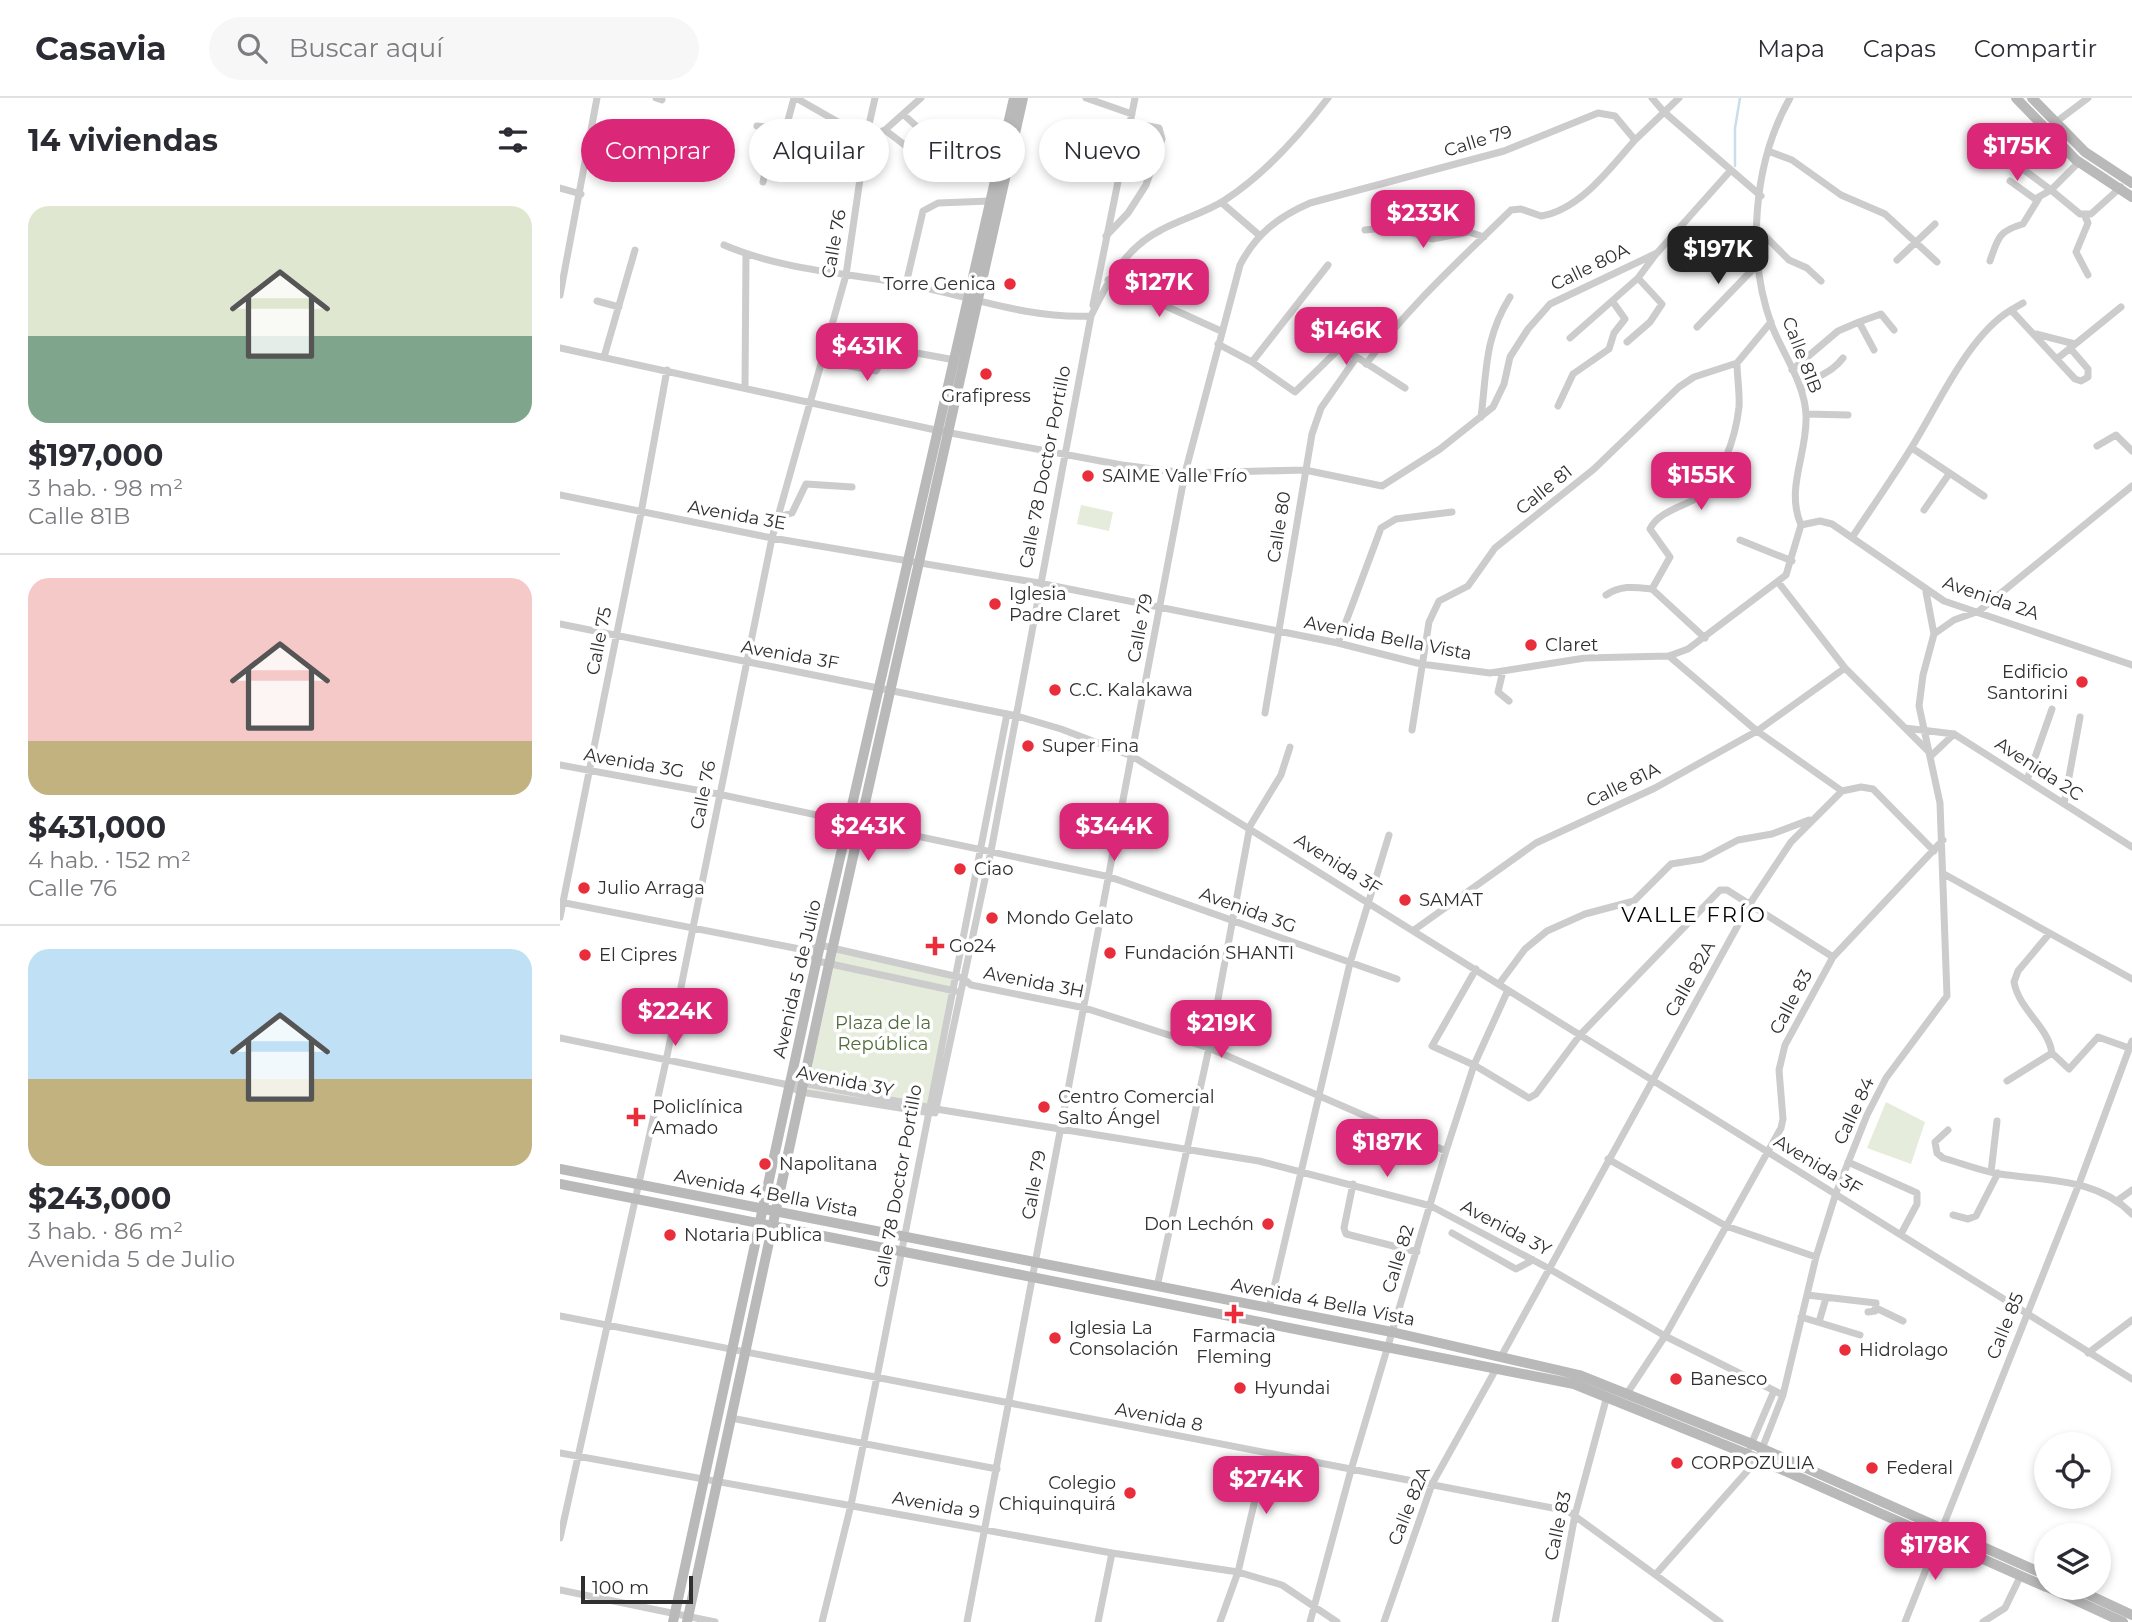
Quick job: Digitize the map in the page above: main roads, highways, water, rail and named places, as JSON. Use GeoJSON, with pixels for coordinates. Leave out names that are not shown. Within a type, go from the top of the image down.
{"type":"FeatureCollection","features":[{"type":"Feature","properties":{"kind":"waterway"},"geometry":{"type":"LineString","coordinates":[[1735,166],[1735,128],[1740,98]]}},
{"type":"Feature","properties":{"kind":"place","name":"Torre Genica"},"geometry":{"type":"Point","coordinates":[1010,284]}},
{"type":"Feature","properties":{"kind":"place","name":"Grafipress"},"geometry":{"type":"Point","coordinates":[986,374]}},
{"type":"Feature","properties":{"kind":"place","name":"SAIME Valle Frío"},"geometry":{"type":"Point","coordinates":[1088,476]}},
{"type":"Feature","properties":{"kind":"place","name":"Iglesia Padre Claret"},"geometry":{"type":"Point","coordinates":[995,604]}},
{"type":"Feature","properties":{"kind":"place","name":"Claret"},"geometry":{"type":"Point","coordinates":[1531,645]}},
{"type":"Feature","properties":{"kind":"place","name":"Edificio Santorini"},"geometry":{"type":"Point","coordinates":[2082,682]}},
{"type":"Feature","properties":{"kind":"place","name":"C.C. Kalakawa"},"geometry":{"type":"Point","coordinates":[1055,690]}},
{"type":"Feature","properties":{"kind":"place","name":"Super Fina"},"geometry":{"type":"Point","coordinates":[1028,746]}},
{"type":"Feature","properties":{"kind":"place","name":"Ciao"},"geometry":{"type":"Point","coordinates":[960,869]}},
{"type":"Feature","properties":{"kind":"place","name":"Julio Arraga"},"geometry":{"type":"Point","coordinates":[584,888]}},
{"type":"Feature","properties":{"kind":"place","name":"SAMAT"},"geometry":{"type":"Point","coordinates":[1405,900]}},
{"type":"Feature","properties":{"kind":"place","name":"Mondo Gelato"},"geometry":{"type":"Point","coordinates":[992,918]}},
{"type":"Feature","properties":{"kind":"place","name":"Go24"},"geometry":{"type":"Point","coordinates":[935,946]}},
{"type":"Feature","properties":{"kind":"place","name":"Fundación SHANTI"},"geometry":{"type":"Point","coordinates":[1110,953]}},
{"type":"Feature","properties":{"kind":"place","name":"El Cipres"},"geometry":{"type":"Point","coordinates":[585,955]}},
{"type":"Feature","properties":{"kind":"place","name":"Centro Comercial Salto Ángel"},"geometry":{"type":"Point","coordinates":[1044,1107]}},
{"type":"Feature","properties":{"kind":"place","name":"Policlínica Amado"},"geometry":{"type":"Point","coordinates":[636,1117]}},
{"type":"Feature","properties":{"kind":"place","name":"Napolitana"},"geometry":{"type":"Point","coordinates":[765,1164]}},
{"type":"Feature","properties":{"kind":"place","name":"Don Lechón"},"geometry":{"type":"Point","coordinates":[1268,1224]}},
{"type":"Feature","properties":{"kind":"place","name":"Notaria Publica"},"geometry":{"type":"Point","coordinates":[670,1235]}},
{"type":"Feature","properties":{"kind":"place","name":"Farmacia Fleming"},"geometry":{"type":"Point","coordinates":[1234,1314]}},
{"type":"Feature","properties":{"kind":"place","name":"Iglesia La Consolación"},"geometry":{"type":"Point","coordinates":[1055,1338]}},
{"type":"Feature","properties":{"kind":"place","name":"Hidrolago"},"geometry":{"type":"Point","coordinates":[1845,1350]}},
{"type":"Feature","properties":{"kind":"place","name":"Banesco"},"geometry":{"type":"Point","coordinates":[1676,1379]}},
{"type":"Feature","properties":{"kind":"place","name":"Hyundai"},"geometry":{"type":"Point","coordinates":[1240,1388]}},
{"type":"Feature","properties":{"kind":"place","name":"CORPOZULIA"},"geometry":{"type":"Point","coordinates":[1677,1463]}},
{"type":"Feature","properties":{"kind":"place","name":"Federal"},"geometry":{"type":"Point","coordinates":[1872,1468]}},
{"type":"Feature","properties":{"kind":"place","name":"Colegio Chiquinquirá"},"geometry":{"type":"Point","coordinates":[1130,1493]}},
{"type":"Feature","properties":{"kind":"district","name":"VALLE FRÍO"},"geometry":{"type":"Point","coordinates":[1694,915]}},
{"type":"Feature","properties":{"kind":"park label","name":"Plaza de la República"},"geometry":{"type":"Point","coordinates":[883,1033]}}]}
